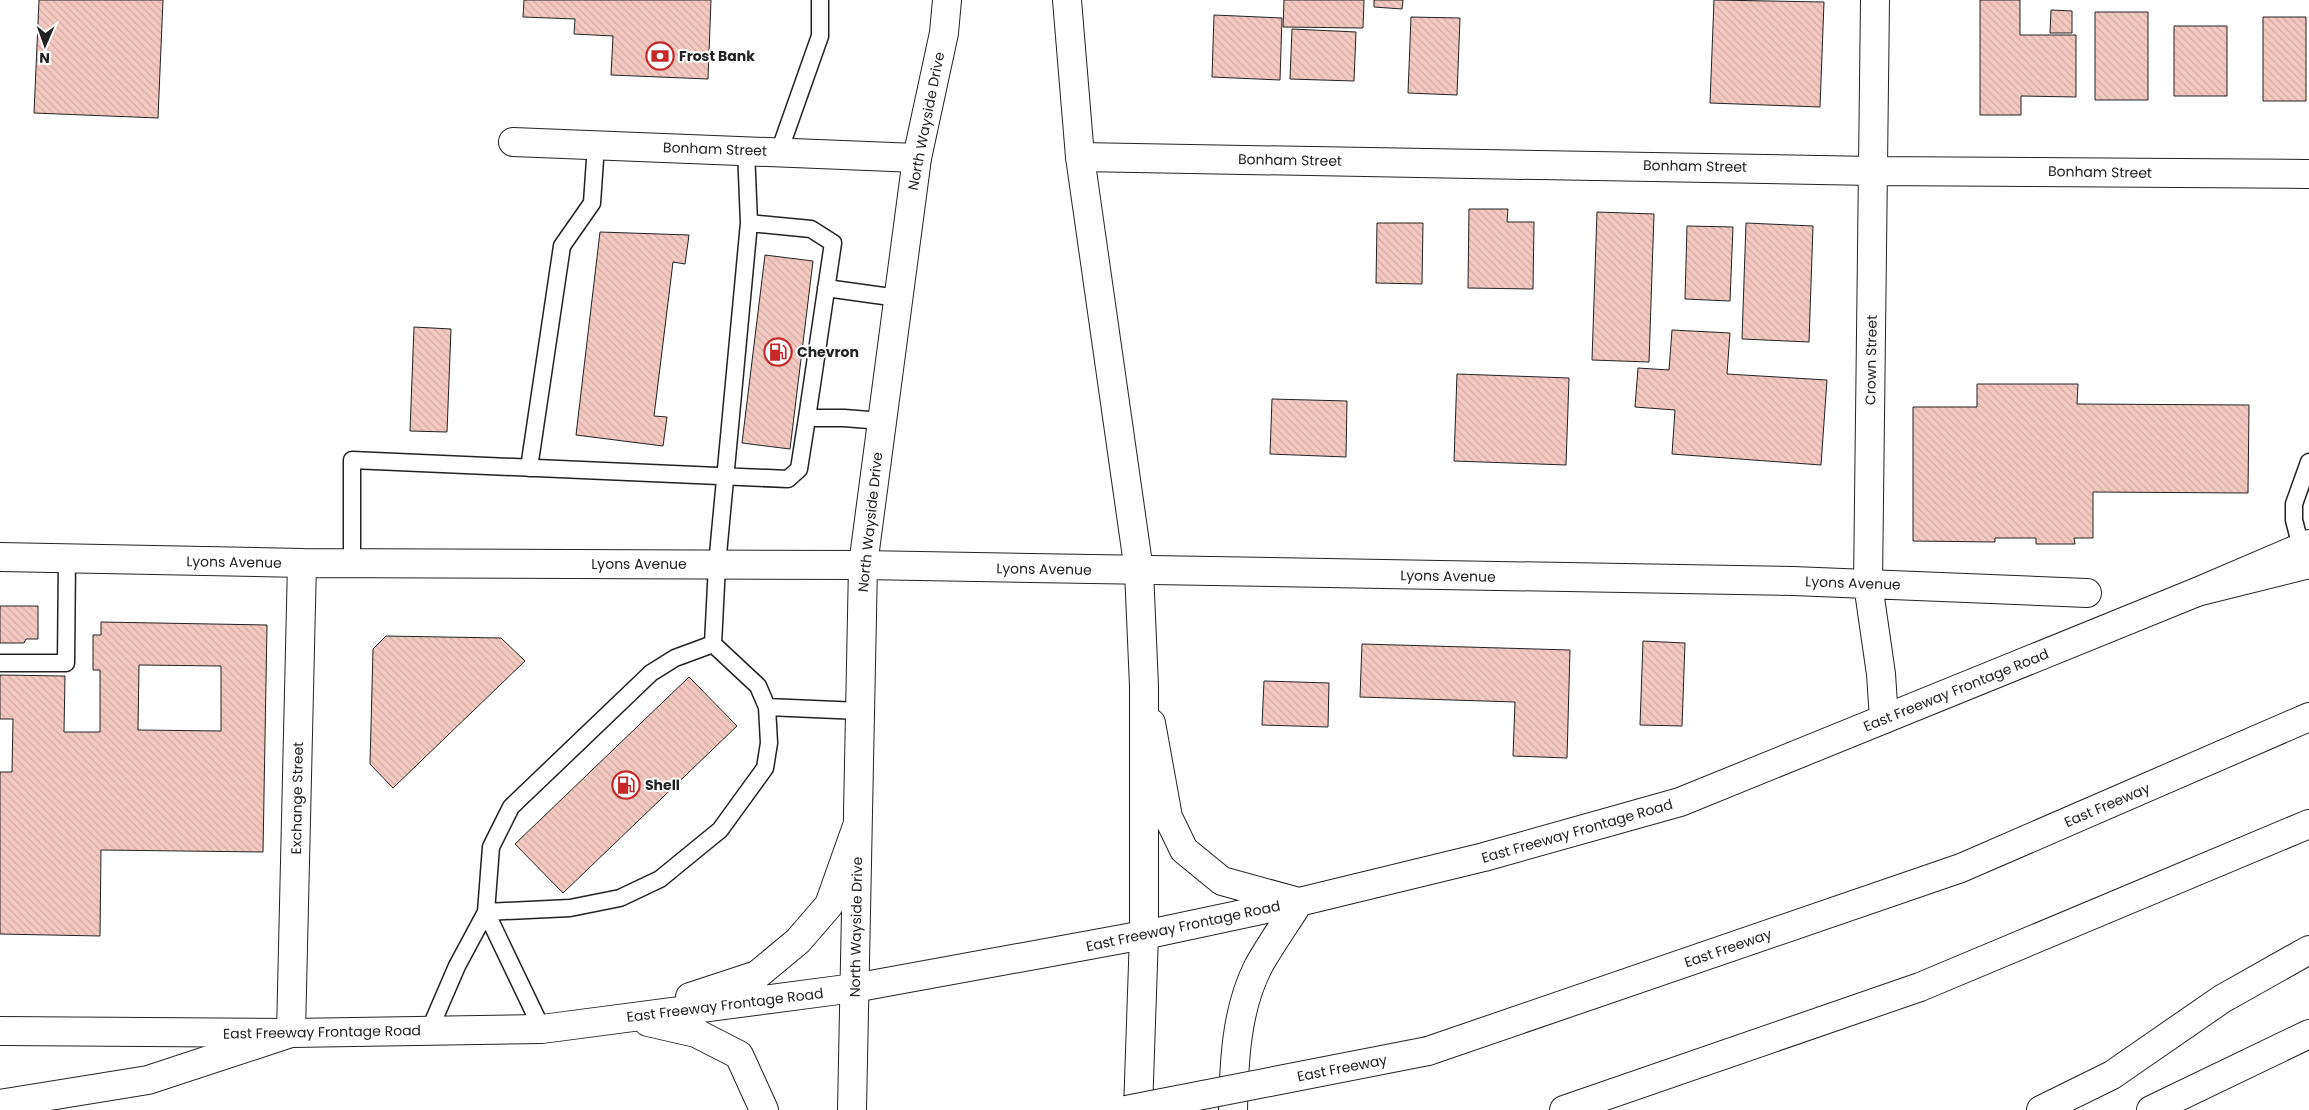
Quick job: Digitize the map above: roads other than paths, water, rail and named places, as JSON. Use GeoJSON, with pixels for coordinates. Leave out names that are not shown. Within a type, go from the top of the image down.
{"type":"FeatureCollection","features":[{"type":"Feature","properties":{"kind":"main road","name":"North Wayside Drive"},"geometry":{"type":"LineString","coordinates":[[852,1110],[863,565],[917,158],[944,33],[947,0]]}},
{"type":"Feature","properties":{"kind":"main road"},"geometry":{"type":"LineString","coordinates":[[1067,0],[1080,157],[1139,571],[1144,686],[1144,935],[1138,1110]]}},
{"type":"Feature","properties":{"kind":"main road","name":"Crown Street"},"geometry":{"type":"LineString","coordinates":[[1875,0],[1868,584],[1881,674],[1884,719]]}},
{"type":"Feature","properties":{"kind":"main road","name":"Bonham Street"},"geometry":{"type":"LineString","coordinates":[[513,142],[917,158]]}},
{"type":"Feature","properties":{"kind":"main road","name":"Bonham Street"},"geometry":{"type":"LineString","coordinates":[[1080,157],[1873,171],[2309,174]]}},
{"type":"Feature","properties":{"kind":"main road","name":"East Freeway Frontage Road"},"geometry":{"type":"LineString","coordinates":[[0,1031],[291,1033],[542,1029],[854,988],[1144,935],[1299,902],[1484,857],[1661,808],[2197,592],[2306,552]]}},
{"type":"Feature","properties":{"kind":"main road","name":"Lyons Avenue"},"geometry":{"type":"LineString","coordinates":[[0,557],[302,563],[863,565],[1773,581],[2087,593]]}},
{"type":"Feature","properties":{"kind":"main road","name":"Exchange Street"},"geometry":{"type":"LineString","coordinates":[[291,1033],[302,563]]}},
{"type":"Feature","properties":{"kind":"main road"},"geometry":{"type":"LineString","coordinates":[[1144,686],[1168,817],[1184,850],[1222,881],[1299,902],[1258,968],[1243,1010],[1234,1064],[1233,1110]]}},
{"type":"Feature","properties":{"kind":"main road","name":"East Freeway"},"geometry":{"type":"LineString","coordinates":[[1126,1110],[1428,1052],[1961,868],[2309,716]]}},
{"type":"Feature","properties":{"kind":"main road"},"geometry":{"type":"LineString","coordinates":[[630,1018],[756,975],[798,941],[829,904],[858,823]]}},
{"type":"Feature","properties":{"kind":"main road"},"geometry":{"type":"LineString","coordinates":[[1564,1110],[1920,987],[2309,824]]}},
{"type":"Feature","properties":{"kind":"main road"},"geometry":{"type":"LineString","coordinates":[[2041,1110],[2112,1075],[2222,999],[2309,950]]}},
{"type":"Feature","properties":{"kind":"main road"},"geometry":{"type":"LineString","coordinates":[[630,1018],[696,1033],[739,1055],[764,1110]]}},
{"type":"Feature","properties":{"kind":"main road"},"geometry":{"type":"LineString","coordinates":[[0,1104],[148,1080],[291,1033]]}},
{"type":"Feature","properties":{"kind":"main road"},"geometry":{"type":"LineString","coordinates":[[2151,1110],[2309,1034]]}},
{"type":"Feature","properties":{"kind":"lane"},"geometry":{"type":"LineString","coordinates":[[779,152],[820,36],[820,0]]}},
{"type":"Feature","properties":{"kind":"lane"},"geometry":{"type":"LineString","coordinates":[[529,468],[562,246],[592,203],[596,145]]}},
{"type":"Feature","properties":{"kind":"lane"},"geometry":{"type":"LineString","coordinates":[[486,912],[570,908],[620,898],[660,879],[720,830],[765,768],[769,743],[767,707],[758,686],[713,644],[717,565],[749,223],[746,150]]}},
{"type":"Feature","properties":{"kind":"lane"},"geometry":{"type":"LineString","coordinates":[[352,563],[352,460],[788,479],[799,469],[833,243],[811,229],[749,223]]}},
{"type":"Feature","properties":{"kind":"lane"},"geometry":{"type":"LineString","coordinates":[[826,288],[898,298]]}},
{"type":"Feature","properties":{"kind":"lane"},"geometry":{"type":"LineString","coordinates":[[807,418],[882,421]]}},
{"type":"Feature","properties":{"kind":"lane"},"geometry":{"type":"LineString","coordinates":[[2306,552],[2294,520],[2294,504],[2309,462]]}},
{"type":"Feature","properties":{"kind":"lane"},"geometry":{"type":"LineString","coordinates":[[0,663],[66,663],[67,558]]}},
{"type":"Feature","properties":{"kind":"lane"},"geometry":{"type":"LineString","coordinates":[[428,1031],[457,966],[486,912],[491,848],[510,806],[651,673],[675,658],[713,644]]}},
{"type":"Feature","properties":{"kind":"lane"},"geometry":{"type":"LineString","coordinates":[[767,707],[860,711]]}},
{"type":"Feature","properties":{"kind":"lane"},"geometry":{"type":"LineString","coordinates":[[486,912],[542,1029]]}},
{"type":"Feature","properties":{"kind":"place","name":"Frost Bank"},"geometry":{"type":"Point","coordinates":[660,56]}},
{"type":"Feature","properties":{"kind":"place","name":"Chevron"},"geometry":{"type":"Point","coordinates":[778,352]}},
{"type":"Feature","properties":{"kind":"place","name":"Shell"},"geometry":{"type":"Point","coordinates":[626,785]}}]}
